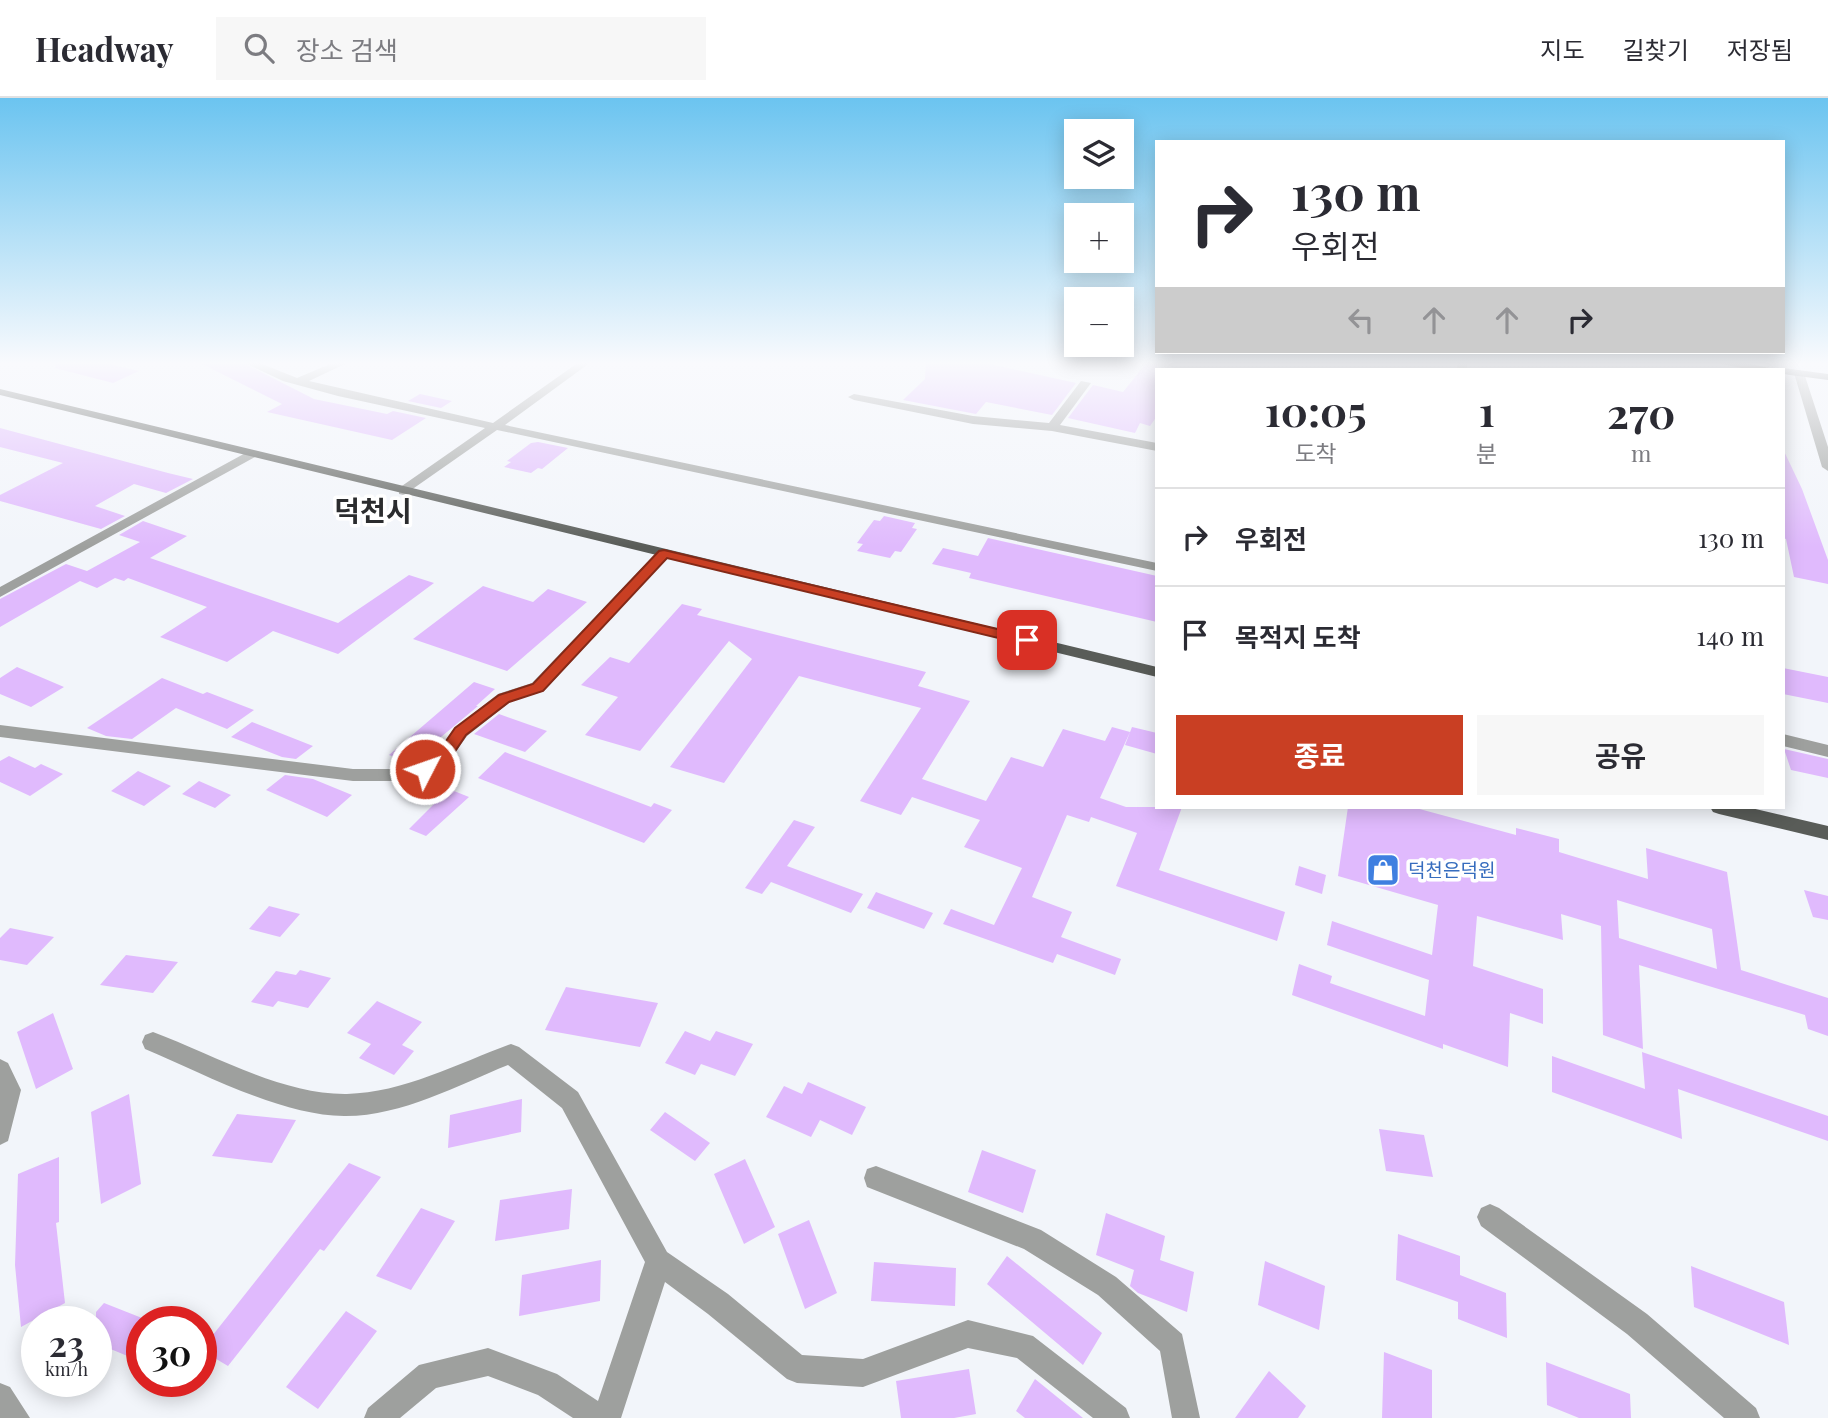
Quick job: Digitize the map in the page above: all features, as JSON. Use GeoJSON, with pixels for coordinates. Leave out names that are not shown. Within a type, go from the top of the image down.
{"type":"FeatureCollection","features":[{"type":"Feature","properties":{"kind":"main road"},"geometry":{"type":"LineString","coordinates":[[128,424],[1155,672]]}},
{"type":"Feature","properties":{"kind":"main road"},"geometry":{"type":"LineString","coordinates":[[1727,809],[1828,833]]}},
{"type":"Feature","properties":{"kind":"street"},"geometry":{"type":"LineString","coordinates":[[482,424],[1155,567]]}},
{"type":"Feature","properties":{"kind":"street"},"geometry":{"type":"LineString","coordinates":[[404,491],[499,424]]}},
{"type":"Feature","properties":{"kind":"street"},"geometry":{"type":"LineString","coordinates":[[1007,424],[1052,427],[1155,447]]}},
{"type":"Feature","properties":{"kind":"street"},"geometry":{"type":"LineString","coordinates":[[1052,427],[1055,424]]}},
{"type":"Feature","properties":{"kind":"street"},"geometry":{"type":"LineString","coordinates":[[1815,424],[1828,467]]}},
{"type":"Feature","properties":{"kind":"street"},"geometry":{"type":"LineString","coordinates":[[0,593],[251,454]]}},
{"type":"Feature","properties":{"kind":"street"},"geometry":{"type":"LineString","coordinates":[[0,731],[353,775],[394,775],[425,769],[440,761],[461,732],[504,698],[538,688],[664,553]]}},
{"type":"Feature","properties":{"kind":"street"},"geometry":{"type":"LineString","coordinates":[[1785,740],[1828,751]]}},
{"type":"Feature","properties":{"kind":"street"},"geometry":{"type":"LineString","coordinates":[[153,1042],[295,1097],[346,1105],[397,1095],[511,1054],[569,1100],[658,1261],[718,1304],[797,1369],[863,1373],[968,1334],[1023,1346],[1116,1418]]}},
{"type":"Feature","properties":{"kind":"street"},"geometry":{"type":"LineString","coordinates":[[0,1070],[9,1090],[0,1133]]}},
{"type":"Feature","properties":{"kind":"street"},"geometry":{"type":"LineString","coordinates":[[876,1178],[1031,1239],[1107,1286],[1172,1344],[1186,1418]]}},
{"type":"Feature","properties":{"kind":"street"},"geometry":{"type":"LineString","coordinates":[[1490,1217],[1637,1324],[1746,1418]]}},
{"type":"Feature","properties":{"kind":"street"},"geometry":{"type":"LineString","coordinates":[[607,1418],[658,1261]]}},
{"type":"Feature","properties":{"kind":"street"},"geometry":{"type":"LineString","coordinates":[[378,1418],[429,1375],[488,1362],[547,1384],[599,1418]]}},
{"type":"Feature","properties":{"kind":"street"},"geometry":{"type":"LineString","coordinates":[[0,1397],[16,1418]]}},
{"type":"Feature","properties":{"kind":"building"},"geometry":{"type":"Polygon","coordinates":[[[319,424],[417,424],[392,440],[319,424]]]}},
{"type":"Feature","properties":{"kind":"building"},"geometry":{"type":"Polygon","coordinates":[[[1093,424],[1140,424],[1135,433],[1093,424]]]}},
{"type":"Feature","properties":{"kind":"building"},"geometry":{"type":"Polygon","coordinates":[[[0,428],[193,479],[166,493],[134,484],[95,506],[125,516],[101,529],[0,501],[0,495],[63,463],[0,447],[0,428]]]}},
{"type":"Feature","properties":{"kind":"building"},"geometry":{"type":"Polygon","coordinates":[[[531,443],[568,448],[542,469],[538,468],[531,473],[504,467],[511,462],[507,461],[531,443]]]}},
{"type":"Feature","properties":{"kind":"building"},"geometry":{"type":"Polygon","coordinates":[[[1785,453],[1802,489],[1828,560],[1828,584],[1794,577],[1786,539],[1785,453]]]}},
{"type":"Feature","properties":{"kind":"building"},"geometry":{"type":"Polygon","coordinates":[[[884,516],[915,523],[912,528],[917,529],[901,552],[895,551],[890,558],[857,551],[863,544],[857,543],[874,520],[880,521],[884,516]]]}},
{"type":"Feature","properties":{"kind":"building"},"geometry":{"type":"Polygon","coordinates":[[[143,521],[187,536],[150,558],[338,623],[409,575],[434,583],[338,654],[273,631],[227,662],[160,637],[207,607],[128,578],[124,581],[115,578],[97,588],[80,581],[0,627],[0,599],[66,564],[87,571],[140,542],[119,535],[143,521]]]}},
{"type":"Feature","properties":{"kind":"building"},"geometry":{"type":"Polygon","coordinates":[[[988,538],[1155,576],[1155,622],[969,578],[971,573],[932,564],[943,548],[978,556],[988,538]]]}},
{"type":"Feature","properties":{"kind":"building"},"geometry":{"type":"Polygon","coordinates":[[[483,586],[533,602],[548,589],[587,602],[507,671],[413,639],[483,586]]]}},
{"type":"Feature","properties":{"kind":"building"},"geometry":{"type":"Polygon","coordinates":[[[682,604],[702,609],[697,615],[926,672],[918,686],[970,701],[922,779],[986,801],[1011,757],[1043,767],[1063,729],[1105,741],[1112,727],[1130,732],[1100,798],[1126,807],[1181,809],[1159,870],[1285,912],[1277,941],[1116,886],[1137,833],[1091,817],[1089,822],[1067,815],[1032,897],[1072,912],[1061,937],[1121,959],[1115,975],[1057,954],[1053,963],[943,924],[951,909],[994,925],[1022,868],[964,847],[980,820],[912,797],[901,815],[860,801],[921,708],[799,676],[724,783],[670,767],[752,659],[729,641],[640,751],[585,735],[618,697],[581,685],[610,657],[629,663],[682,604]]]}},
{"type":"Feature","properties":{"kind":"building"},"geometry":{"type":"Polygon","coordinates":[[[17,667],[64,687],[31,707],[0,694],[0,678],[17,667]]]}},
{"type":"Feature","properties":{"kind":"building"},"geometry":{"type":"Polygon","coordinates":[[[1785,668],[1828,677],[1828,703],[1785,694],[1785,668]]]}},
{"type":"Feature","properties":{"kind":"building"},"geometry":{"type":"Polygon","coordinates":[[[162,678],[254,710],[227,729],[176,708],[132,739],[106,736],[87,728],[162,678]]]}},
{"type":"Feature","properties":{"kind":"building"},"geometry":{"type":"Polygon","coordinates":[[[474,682],[495,689],[410,763],[389,755],[474,682]]]}},
{"type":"Feature","properties":{"kind":"building"},"geometry":{"type":"Polygon","coordinates":[[[499,714],[547,731],[525,752],[474,734],[499,714]]]}},
{"type":"Feature","properties":{"kind":"building"},"geometry":{"type":"Polygon","coordinates":[[[252,722],[313,746],[296,759],[282,757],[231,737],[252,722]]]}},
{"type":"Feature","properties":{"kind":"building"},"geometry":{"type":"Polygon","coordinates":[[[1132,727],[1155,733],[1155,753],[1125,745],[1132,727]]]}},
{"type":"Feature","properties":{"kind":"building"},"geometry":{"type":"Polygon","coordinates":[[[1785,749],[1828,759],[1828,778],[1791,770],[1785,749]]]}},
{"type":"Feature","properties":{"kind":"building"},"geometry":{"type":"Polygon","coordinates":[[[505,752],[651,807],[654,803],[672,810],[644,843],[478,778],[505,752]]]}},
{"type":"Feature","properties":{"kind":"building"},"geometry":{"type":"Polygon","coordinates":[[[9,756],[35,768],[41,764],[63,774],[30,796],[0,782],[0,761],[9,756]]]}},
{"type":"Feature","properties":{"kind":"building"},"geometry":{"type":"Polygon","coordinates":[[[138,771],[171,786],[144,806],[111,791],[138,771]]]}},
{"type":"Feature","properties":{"kind":"building"},"geometry":{"type":"Polygon","coordinates":[[[285,775],[313,779],[352,795],[327,817],[266,790],[285,775]]]}},
{"type":"Feature","properties":{"kind":"building"},"geometry":{"type":"Polygon","coordinates":[[[199,781],[231,795],[215,808],[182,794],[199,781]]]}},
{"type":"Feature","properties":{"kind":"building"},"geometry":{"type":"Polygon","coordinates":[[[449,789],[469,797],[426,836],[409,829],[449,789]]]}},
{"type":"Feature","properties":{"kind":"building"},"geometry":{"type":"Polygon","coordinates":[[[1348,809],[1419,809],[1516,835],[1516,828],[1559,839],[1559,852],[1648,879],[1646,848],[1727,872],[1741,970],[1828,998],[1828,1036],[1808,1029],[1805,1015],[1639,965],[1643,1049],[1603,1035],[1601,926],[1561,914],[1563,940],[1477,916],[1473,966],[1543,989],[1543,1024],[1510,1013],[1508,1067],[1443,1044],[1443,1049],[1292,995],[1299,964],[1332,976],[1330,983],[1425,1016],[1429,980],[1327,945],[1332,921],[1432,955],[1438,905],[1338,876],[1348,809]],[[1617,900],[1619,938],[1717,969],[1712,929],[1617,900]]]}},
{"type":"Feature","properties":{"kind":"building"},"geometry":{"type":"Polygon","coordinates":[[[794,820],[815,827],[787,866],[863,894],[851,913],[771,882],[762,894],[745,888],[794,820]]]}},
{"type":"Feature","properties":{"kind":"building"},"geometry":{"type":"Polygon","coordinates":[[[1299,866],[1326,875],[1322,894],[1295,885],[1299,866]]]}},
{"type":"Feature","properties":{"kind":"building"},"geometry":{"type":"Polygon","coordinates":[[[1804,890],[1828,896],[1828,920],[1813,917],[1804,890]]]}},
{"type":"Feature","properties":{"kind":"building"},"geometry":{"type":"Polygon","coordinates":[[[876,892],[933,913],[924,929],[867,908],[876,892]]]}},
{"type":"Feature","properties":{"kind":"building"},"geometry":{"type":"Polygon","coordinates":[[[269,906],[300,914],[280,937],[249,929],[269,906]]]}},
{"type":"Feature","properties":{"kind":"building"},"geometry":{"type":"Polygon","coordinates":[[[10,928],[54,937],[27,965],[0,960],[0,938],[10,928]]]}},
{"type":"Feature","properties":{"kind":"building"},"geometry":{"type":"Polygon","coordinates":[[[126,955],[178,962],[153,993],[100,985],[126,955]]]}},
{"type":"Feature","properties":{"kind":"building"},"geometry":{"type":"Polygon","coordinates":[[[300,970],[331,978],[308,1008],[278,1001],[273,1007],[251,1002],[276,971],[296,975],[300,970]]]}},
{"type":"Feature","properties":{"kind":"building"},"geometry":{"type":"Polygon","coordinates":[[[566,987],[658,1003],[640,1047],[545,1030],[566,987]]]}},
{"type":"Feature","properties":{"kind":"building"},"geometry":{"type":"Polygon","coordinates":[[[377,1001],[422,1022],[402,1045],[414,1051],[394,1075],[359,1058],[371,1044],[347,1033],[377,1001]]]}},
{"type":"Feature","properties":{"kind":"building"},"geometry":{"type":"Polygon","coordinates":[[[53,1013],[73,1069],[36,1089],[17,1032],[53,1013]]]}},
{"type":"Feature","properties":{"kind":"building"},"geometry":{"type":"Polygon","coordinates":[[[685,1031],[710,1041],[716,1031],[753,1044],[735,1076],[701,1064],[695,1075],[665,1063],[685,1031]]]}},
{"type":"Feature","properties":{"kind":"building"},"geometry":{"type":"Polygon","coordinates":[[[1642,1052],[1828,1116],[1828,1141],[1678,1089],[1682,1139],[1552,1092],[1552,1056],[1645,1089],[1642,1052]]]}},
{"type":"Feature","properties":{"kind":"building"},"geometry":{"type":"Polygon","coordinates":[[[808,1082],[866,1107],[852,1135],[820,1120],[811,1137],[766,1117],[784,1086],[802,1094],[808,1082]]]}},
{"type":"Feature","properties":{"kind":"building"},"geometry":{"type":"Polygon","coordinates":[[[129,1094],[141,1184],[101,1204],[91,1112],[129,1094]]]}},
{"type":"Feature","properties":{"kind":"building"},"geometry":{"type":"Polygon","coordinates":[[[522,1099],[521,1132],[448,1148],[450,1115],[522,1099]]]}},
{"type":"Feature","properties":{"kind":"building"},"geometry":{"type":"Polygon","coordinates":[[[665,1112],[710,1143],[695,1161],[650,1130],[665,1112]]]}},
{"type":"Feature","properties":{"kind":"building"},"geometry":{"type":"Polygon","coordinates":[[[237,1114],[296,1120],[272,1163],[212,1156],[237,1114]]]}},
{"type":"Feature","properties":{"kind":"building"},"geometry":{"type":"Polygon","coordinates":[[[1379,1129],[1424,1135],[1433,1177],[1386,1171],[1379,1129]]]}},
{"type":"Feature","properties":{"kind":"building"},"geometry":{"type":"Polygon","coordinates":[[[982,1150],[1036,1170],[1023,1213],[968,1192],[982,1150]]]}},
{"type":"Feature","properties":{"kind":"building"},"geometry":{"type":"Polygon","coordinates":[[[59,1157],[59,1222],[56,1223],[65,1303],[60,1306],[21,1306],[21,1327],[15,1265],[18,1174],[59,1157]]]}},
{"type":"Feature","properties":{"kind":"building"},"geometry":{"type":"Polygon","coordinates":[[[745,1159],[775,1227],[744,1244],[714,1174],[745,1159]]]}},
{"type":"Feature","properties":{"kind":"building"},"geometry":{"type":"Polygon","coordinates":[[[349,1163],[381,1177],[324,1251],[320,1249],[228,1366],[217,1359],[217,1330],[349,1163]]]}},
{"type":"Feature","properties":{"kind":"building"},"geometry":{"type":"Polygon","coordinates":[[[572,1189],[569,1229],[495,1241],[500,1200],[572,1189]]]}},
{"type":"Feature","properties":{"kind":"building"},"geometry":{"type":"Polygon","coordinates":[[[421,1208],[455,1221],[411,1290],[376,1276],[421,1208]]]}},
{"type":"Feature","properties":{"kind":"building"},"geometry":{"type":"Polygon","coordinates":[[[1106,1213],[1165,1236],[1160,1260],[1194,1272],[1187,1312],[1138,1293],[1130,1286],[1134,1270],[1096,1255],[1106,1213]]]}},
{"type":"Feature","properties":{"kind":"building"},"geometry":{"type":"Polygon","coordinates":[[[809,1220],[837,1293],[805,1309],[778,1234],[809,1220]]]}},
{"type":"Feature","properties":{"kind":"building"},"geometry":{"type":"Polygon","coordinates":[[[1398,1234],[1460,1256],[1460,1275],[1506,1293],[1507,1338],[1458,1319],[1458,1302],[1396,1280],[1398,1234]]]}},
{"type":"Feature","properties":{"kind":"building"},"geometry":{"type":"Polygon","coordinates":[[[1007,1256],[1102,1333],[1083,1365],[987,1284],[1007,1256]]]}},
{"type":"Feature","properties":{"kind":"building"},"geometry":{"type":"Polygon","coordinates":[[[601,1260],[600,1301],[519,1316],[522,1275],[601,1260]]]}},
{"type":"Feature","properties":{"kind":"building"},"geometry":{"type":"Polygon","coordinates":[[[1265,1261],[1325,1286],[1319,1330],[1258,1305],[1265,1261]]]}},
{"type":"Feature","properties":{"kind":"building"},"geometry":{"type":"Polygon","coordinates":[[[874,1262],[956,1268],[955,1306],[871,1301],[874,1262]]]}},
{"type":"Feature","properties":{"kind":"building"},"geometry":{"type":"Polygon","coordinates":[[[1691,1266],[1784,1302],[1789,1345],[1694,1307],[1691,1266]]]}},
{"type":"Feature","properties":{"kind":"building"},"geometry":{"type":"Polygon","coordinates":[[[112,1306],[126,1312],[126,1355],[112,1350],[112,1306]]]}},
{"type":"Feature","properties":{"kind":"building"},"geometry":{"type":"Polygon","coordinates":[[[346,1311],[377,1331],[318,1409],[286,1387],[346,1311]]]}},
{"type":"Feature","properties":{"kind":"building"},"geometry":{"type":"Polygon","coordinates":[[[1384,1352],[1432,1370],[1432,1418],[1382,1418],[1384,1352]]]}},
{"type":"Feature","properties":{"kind":"building"},"geometry":{"type":"Polygon","coordinates":[[[1546,1362],[1630,1394],[1631,1418],[1579,1418],[1547,1405],[1546,1362]]]}},
{"type":"Feature","properties":{"kind":"building"},"geometry":{"type":"Polygon","coordinates":[[[969,1369],[976,1414],[954,1418],[901,1418],[896,1381],[969,1369]]]}},
{"type":"Feature","properties":{"kind":"building"},"geometry":{"type":"Polygon","coordinates":[[[1269,1371],[1306,1406],[1298,1418],[1235,1418],[1269,1371]]]}},
{"type":"Feature","properties":{"kind":"building"},"geometry":{"type":"Polygon","coordinates":[[[1035,1379],[1083,1418],[1025,1418],[1016,1411],[1035,1379]]]}},
{"type":"Feature","properties":{"kind":"place","name":"덕천은덕원"},"geometry":{"type":"Point","coordinates":[1383,870]}},
{"type":"Feature","properties":{"kind":"district","name":"덕천시"},"geometry":{"type":"Point","coordinates":[373,511]}},
{"type":"Feature","properties":{"kind":"route"},"geometry":{"type":"LineString","coordinates":[[425,769],[440,761],[461,732],[504,698],[538,688],[664,553],[1027,640]]}}]}
